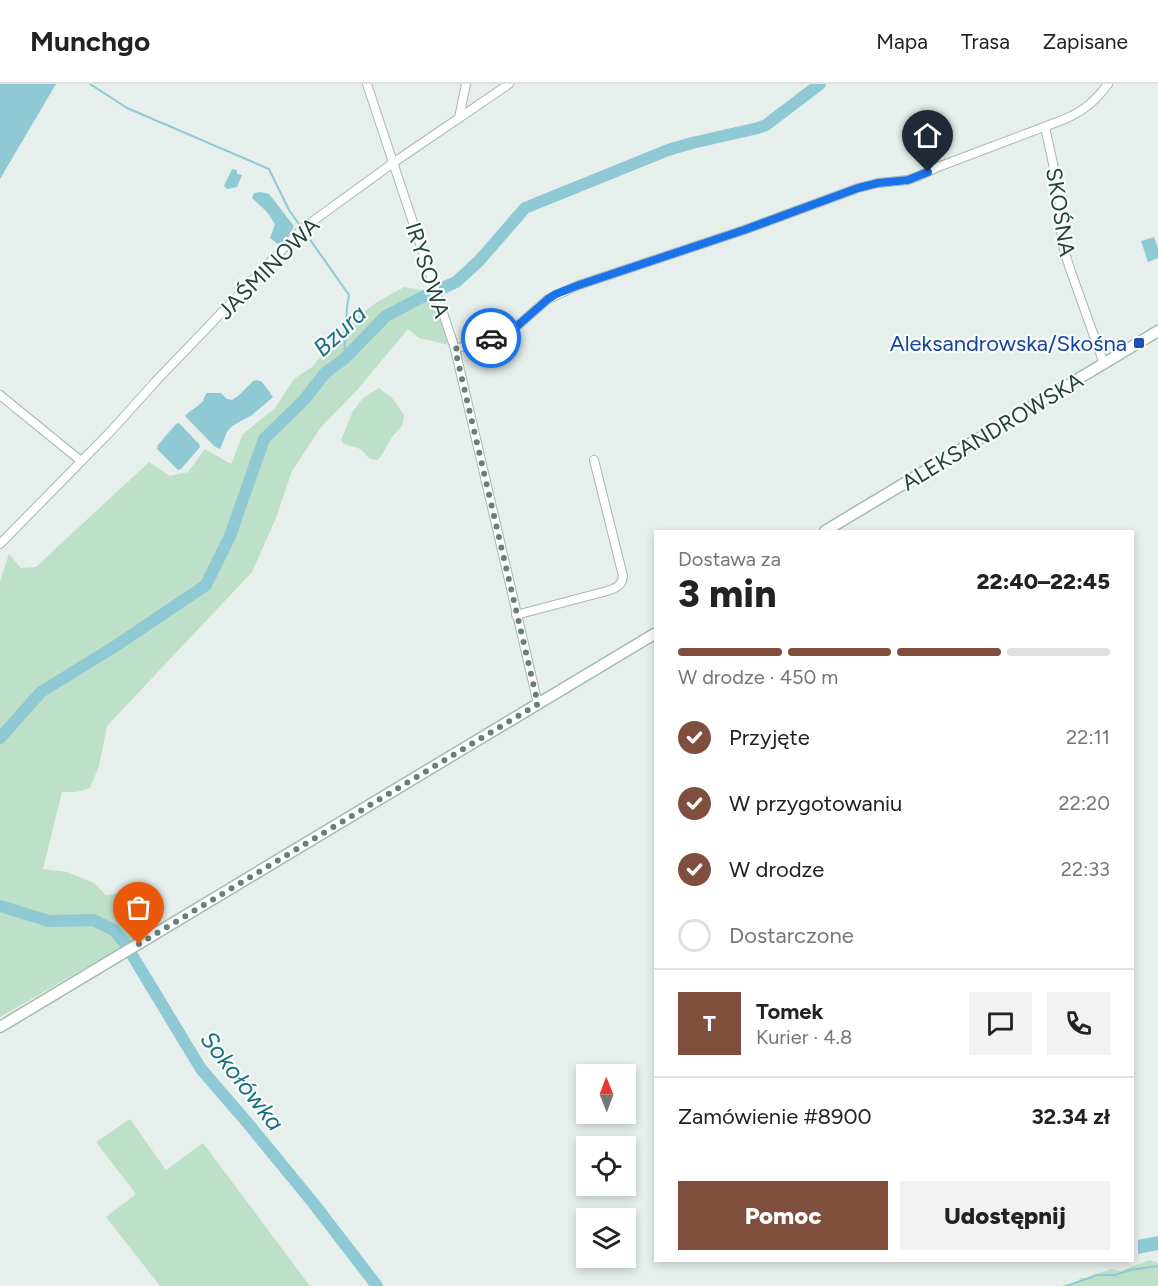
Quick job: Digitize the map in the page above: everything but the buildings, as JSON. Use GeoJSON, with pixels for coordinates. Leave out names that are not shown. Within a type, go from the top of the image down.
{"type":"FeatureCollection","features":[{"type":"Feature","properties":{"kind":"main road","name":"ALEKSANDROWSKA"},"geometry":{"type":"LineString","coordinates":[[827,530],[1158,331]]}},
{"type":"Feature","properties":{"kind":"main road"},"geometry":{"type":"LineString","coordinates":[[0,1027],[654,634]]}},
{"type":"Feature","properties":{"kind":"street","name":"IRYSOWA"},"geometry":{"type":"LineString","coordinates":[[368,84],[455,349],[538,704]]}},
{"type":"Feature","properties":{"kind":"street"},"geometry":{"type":"LineString","coordinates":[[459,118],[466,84]]}},
{"type":"Feature","properties":{"kind":"street","name":"JAŚMINOWA"},"geometry":{"type":"LineString","coordinates":[[0,544],[111,431],[302,229],[393,163],[509,84]]}},
{"type":"Feature","properties":{"kind":"street"},"geometry":{"type":"LineString","coordinates":[[455,349],[498,336],[516,327],[548,299],[579,285],[744,230],[858,188],[908,180],[1045,127],[1081,112],[1097,99],[1108,84]]}},
{"type":"Feature","properties":{"kind":"street","name":"SKOŚNA"},"geometry":{"type":"LineString","coordinates":[[1045,127],[1059,191],[1062,243],[1104,364]]}},
{"type":"Feature","properties":{"kind":"street"},"geometry":{"type":"LineString","coordinates":[[0,395],[81,461]]}},
{"type":"Feature","properties":{"kind":"street"},"geometry":{"type":"LineString","coordinates":[[516,615],[607,591],[620,585],[622,576],[594,460]]}},
{"type":"Feature","properties":{"kind":"green space"},"geometry":{"type":"Polygon","coordinates":[[[404,287],[426,291],[435,298],[449,345],[419,338],[408,329],[358,389],[321,427],[292,471],[276,518],[252,572],[107,726],[99,766],[90,788],[76,792],[62,792],[43,869],[67,872],[94,883],[106,895],[119,893],[136,939],[0,1017],[0,581],[9,554],[21,568],[36,567],[149,462],[170,476],[188,472],[205,449],[231,464],[243,434],[275,408],[294,379],[312,367],[360,315],[377,302],[404,287]]]}},
{"type":"Feature","properties":{"kind":"green space"},"geometry":{"type":"Polygon","coordinates":[[[379,388],[393,399],[404,415],[401,427],[378,460],[369,458],[360,449],[344,444],[341,440],[353,411],[363,398],[379,388]]]}},
{"type":"Feature","properties":{"kind":"green space"},"geometry":{"type":"Polygon","coordinates":[[[130,1119],[166,1170],[203,1143],[310,1286],[160,1286],[106,1217],[136,1194],[96,1142],[130,1119]]]}},
{"type":"Feature","properties":{"kind":"green space"},"geometry":{"type":"Polygon","coordinates":[[[1150,1260],[1158,1263],[1158,1286],[1061,1286],[1076,1284],[1081,1277],[1089,1279],[1112,1269],[1120,1271],[1150,1260]]]}},
{"type":"Feature","properties":{"kind":"water"},"geometry":{"type":"Polygon","coordinates":[[[0,84],[56,84],[0,179],[0,84]]]}},
{"type":"Feature","properties":{"kind":"water"},"geometry":{"type":"Polygon","coordinates":[[[232,169],[242,175],[237,187],[227,189],[224,186],[232,169]]]}},
{"type":"Feature","properties":{"kind":"water"},"geometry":{"type":"Polygon","coordinates":[[[254,193],[269,194],[294,226],[280,246],[270,238],[275,224],[267,212],[252,198],[254,193]]]}},
{"type":"Feature","properties":{"kind":"water"},"geometry":{"type":"Polygon","coordinates":[[[1154,237],[1158,248],[1158,258],[1148,262],[1141,241],[1154,237]]]}},
{"type":"Feature","properties":{"kind":"water"},"geometry":{"type":"Polygon","coordinates":[[[257,380],[262,382],[273,397],[252,415],[232,426],[220,449],[214,446],[185,416],[203,401],[207,393],[221,393],[227,399],[232,400],[257,380]]]}},
{"type":"Feature","properties":{"kind":"water"},"geometry":{"type":"Polygon","coordinates":[[[179,423],[200,447],[178,470],[157,449],[158,445],[179,423]]]}},
{"type":"Feature","properties":{"kind":"water"},"geometry":{"type":"Polygon","coordinates":[[[1158,1236],[1158,1250],[1138,1254],[1138,1240],[1158,1236]]]}},
{"type":"Feature","properties":{"kind":"waterway"},"geometry":{"type":"LineString","coordinates":[[90,84],[127,108],[269,169],[289,210],[301,227]]}},
{"type":"Feature","properties":{"kind":"waterway","name":"Bzura"},"geometry":{"type":"LineString","coordinates":[[0,738],[41,692],[117,645],[206,585],[230,536],[264,439],[304,400],[325,373],[344,359],[386,316],[456,282],[479,261],[525,208],[668,150],[766,125],[820,84]]}},
{"type":"Feature","properties":{"kind":"waterway"},"geometry":{"type":"LineString","coordinates":[[304,231],[349,295],[344,359]]}},
{"type":"Feature","properties":{"kind":"waterway","name":"Sokołówka"},"geometry":{"type":"LineString","coordinates":[[0,906],[49,921],[93,920],[114,930],[126,945],[201,1069],[314,1204],[377,1286]]}},
{"type":"Feature","properties":{"kind":"waterway"},"geometry":{"type":"LineString","coordinates":[[1067,1286],[1097,1275],[1115,1275],[1130,1270],[1158,1266]]}},
{"type":"Feature","properties":{"kind":"way so far"},"geometry":{"type":"LineString","coordinates":[[139,944],[538,704],[455,349],[491,338]]}},
{"type":"Feature","properties":{"kind":"place","name":"Aleksandrowska/Skośna"},"geometry":{"type":"Point","coordinates":[1139,343]}},
{"type":"Feature","properties":{"kind":"route"},"geometry":{"type":"LineString","coordinates":[[491,338],[516,327],[556,294],[579,285],[699,246],[858,188],[908,180],[928,172]]}}]}
